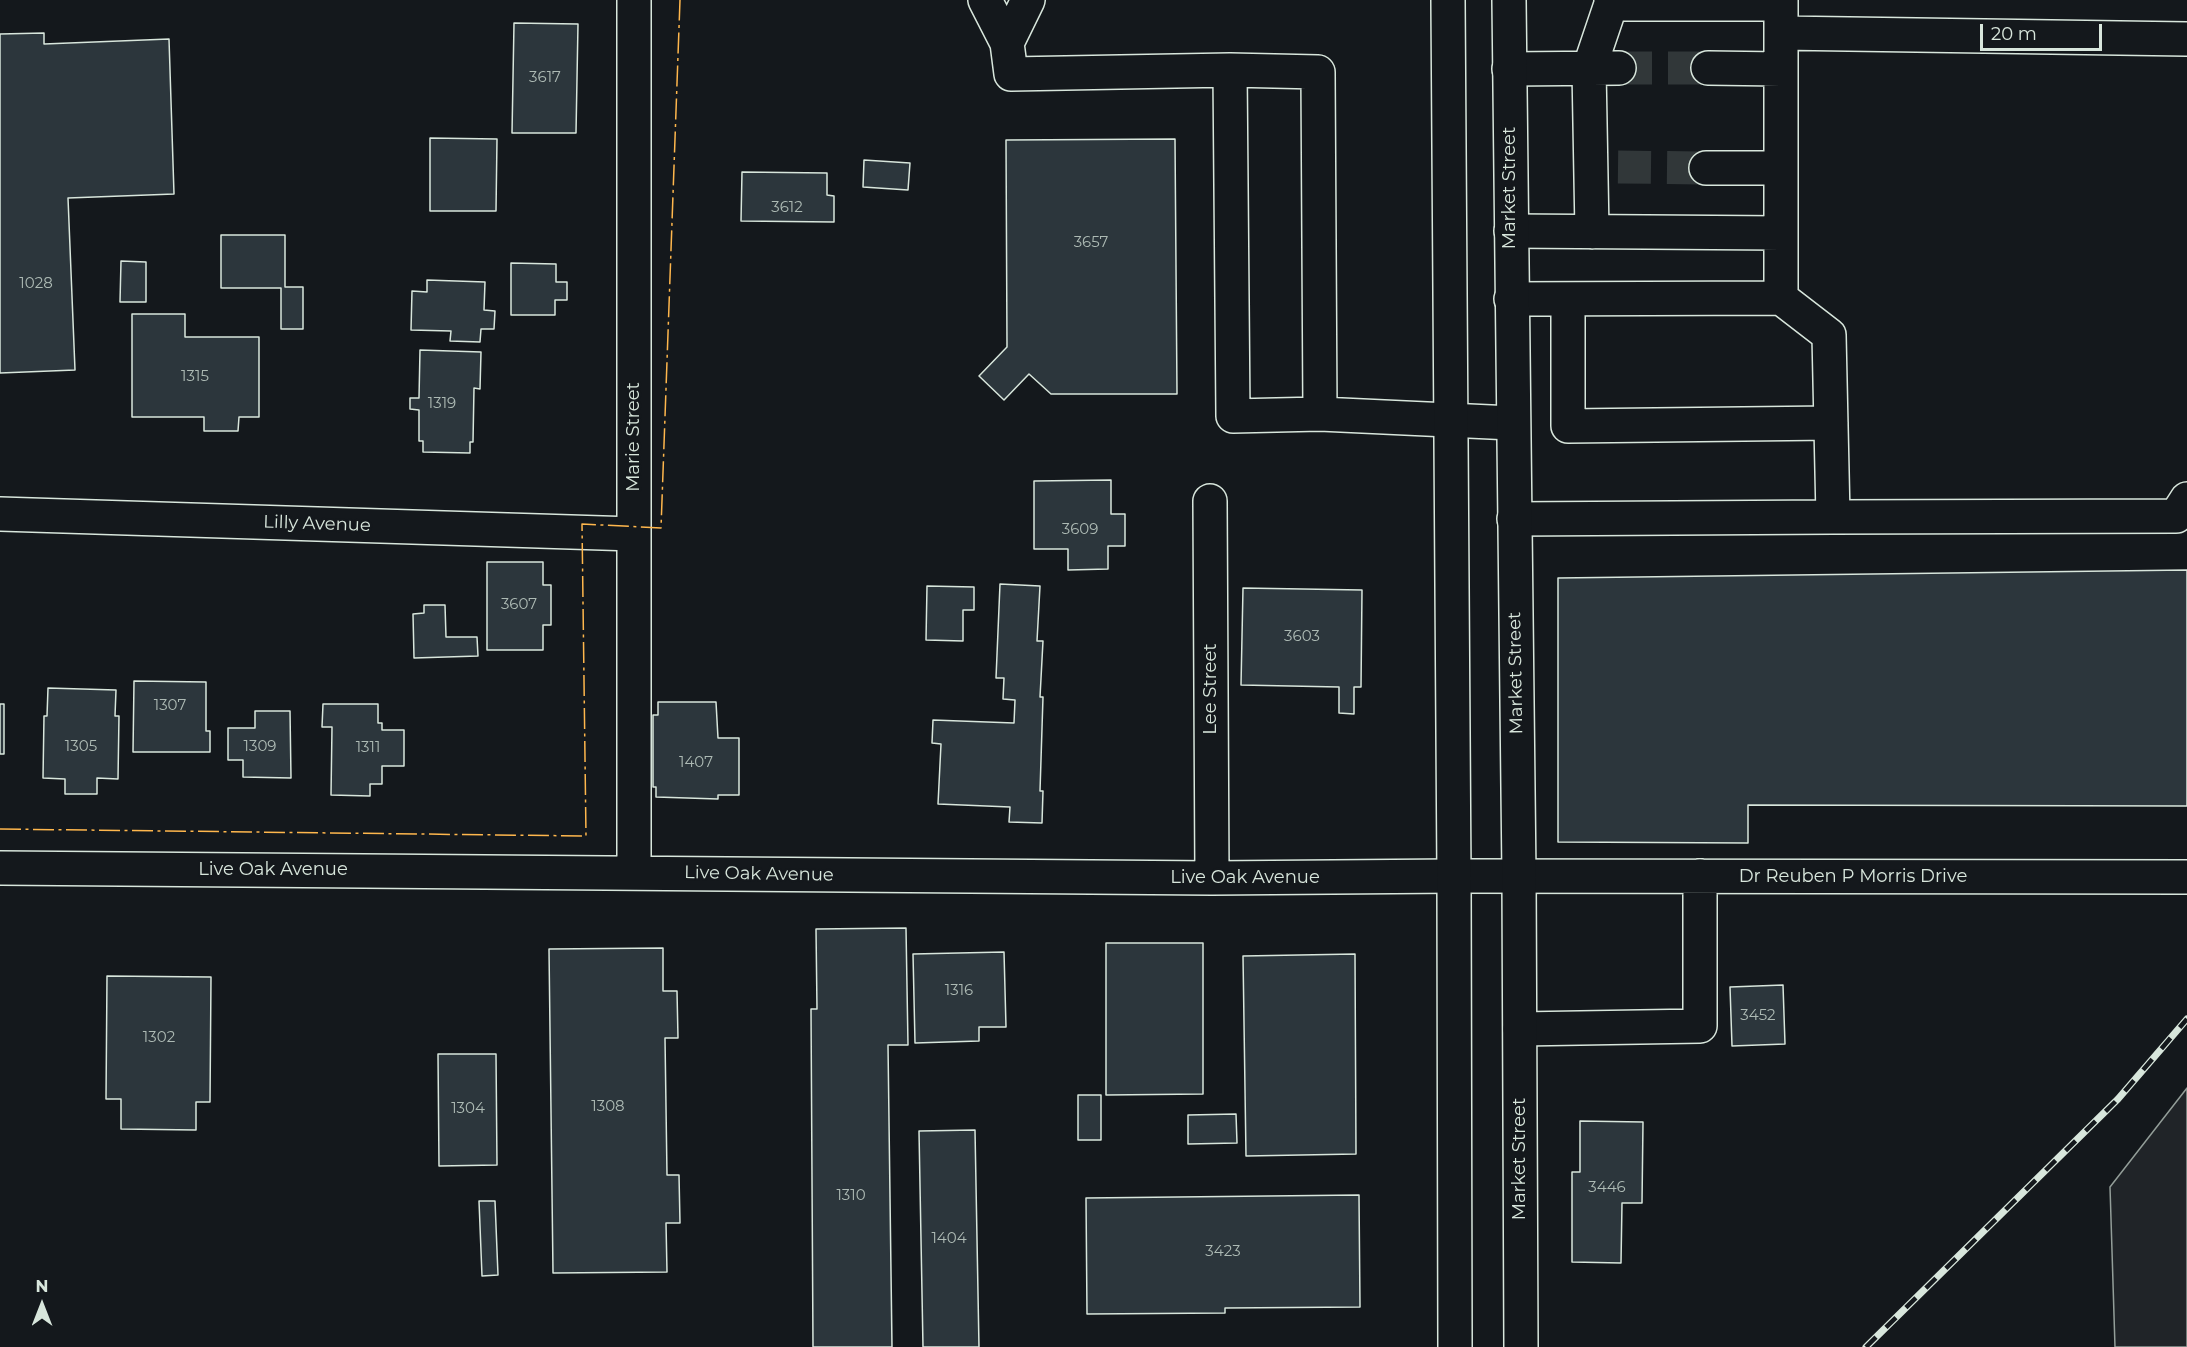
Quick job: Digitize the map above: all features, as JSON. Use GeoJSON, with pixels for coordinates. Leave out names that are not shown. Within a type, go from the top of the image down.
{"type":"FeatureCollection","features":[{"type":"Feature","properties":{"kind":"street","name":"Marie Street"},"geometry":{"type":"LineString","coordinates":[[634,0],[634,873]]}},
{"type":"Feature","properties":{"kind":"street"},"geometry":{"type":"LineString","coordinates":[[985,0],[1006,43],[1011,74],[1230,70],[1318,72],[1320,414]]}},
{"type":"Feature","properties":{"kind":"street"},"geometry":{"type":"LineString","coordinates":[[1006,43],[1028,0]]}},
{"type":"Feature","properties":{"kind":"street"},"geometry":{"type":"LineString","coordinates":[[1448,0],[1455,1347]]}},
{"type":"Feature","properties":{"kind":"street","name":"Market Street"},"geometry":{"type":"LineString","coordinates":[[1509,0],[1512,423],[1519,876],[1521,1347]]}},
{"type":"Feature","properties":{"kind":"street"},"geometry":{"type":"LineString","coordinates":[[1592,232],[1605,167],[1604,69],[1611,2],[2187,39]]}},
{"type":"Feature","properties":{"kind":"street"},"geometry":{"type":"LineString","coordinates":[[1781,13],[1781,298]]}},
{"type":"Feature","properties":{"kind":"street"},"geometry":{"type":"LineString","coordinates":[[1708,68],[1781,69]]}},
{"type":"Feature","properties":{"kind":"street"},"geometry":{"type":"LineString","coordinates":[[1509,69],[1604,69]]}},
{"type":"Feature","properties":{"kind":"street"},"geometry":{"type":"LineString","coordinates":[[1230,70],[1233,416],[1320,414],[1512,423]]}},
{"type":"Feature","properties":{"kind":"street"},"geometry":{"type":"LineString","coordinates":[[1706,168],[1780,168]]}},
{"type":"Feature","properties":{"kind":"street"},"geometry":{"type":"LineString","coordinates":[[1511,231],[1781,233]]}},
{"type":"Feature","properties":{"kind":"street"},"geometry":{"type":"LineString","coordinates":[[1511,299],[1781,298],[1829,335],[1833,517]]}},
{"type":"Feature","properties":{"kind":"street"},"geometry":{"type":"LineString","coordinates":[[1568,299],[1568,426],[1831,423]]}},
{"type":"Feature","properties":{"kind":"street"},"geometry":{"type":"LineString","coordinates":[[1514,519],[2176,516],[2187,499]]}},
{"type":"Feature","properties":{"kind":"street","name":"Lee Street"},"geometry":{"type":"LineString","coordinates":[[1210,501],[1212,878]]}},
{"type":"Feature","properties":{"kind":"street","name":"Lilly Avenue"},"geometry":{"type":"LineString","coordinates":[[0,514],[634,534]]}},
{"type":"Feature","properties":{"kind":"street","name":"Live Oak Avenue"},"geometry":{"type":"LineString","coordinates":[[0,868],[1212,878],[1519,876]]}},
{"type":"Feature","properties":{"kind":"street","name":"Dr Reuben P Morris Drive"},"geometry":{"type":"LineString","coordinates":[[1519,876],[2187,877]]}},
{"type":"Feature","properties":{"kind":"street"},"geometry":{"type":"LineString","coordinates":[[1520,1029],[1700,1026],[1700,876]]}},
{"type":"Feature","properties":{"kind":"shaded area"},"geometry":{"type":"Polygon","coordinates":[[[2187,1088],[2187,1347],[2115,1347],[2110,1187],[2187,1088]]]}},
{"type":"Feature","properties":{"kind":"building"},"geometry":{"type":"Polygon","coordinates":[[[514,23],[578,24],[576,133],[512,133],[514,23]]]}},
{"type":"Feature","properties":{"kind":"building"},"geometry":{"type":"Polygon","coordinates":[[[44,33],[44,44],[169,39],[174,194],[68,198],[75,370],[0,373],[0,34],[44,33]]]}},
{"type":"Feature","properties":{"kind":"building"},"geometry":{"type":"Polygon","coordinates":[[[430,138],[497,139],[496,211],[430,211],[430,138]]]}},
{"type":"Feature","properties":{"kind":"building"},"geometry":{"type":"Polygon","coordinates":[[[1175,139],[1177,394],[1051,394],[1029,374],[1004,400],[979,376],[1007,347],[1006,140],[1175,139]]]}},
{"type":"Feature","properties":{"kind":"building"},"geometry":{"type":"Polygon","coordinates":[[[864,160],[910,163],[908,190],[863,187],[864,160]]]}},
{"type":"Feature","properties":{"kind":"building"},"geometry":{"type":"Polygon","coordinates":[[[742,172],[827,173],[827,195],[834,196],[834,222],[741,221],[742,172]]]}},
{"type":"Feature","properties":{"kind":"building"},"geometry":{"type":"Polygon","coordinates":[[[221,235],[285,235],[285,287],[303,287],[303,329],[281,329],[281,288],[221,288],[221,235]]]}},
{"type":"Feature","properties":{"kind":"building"},"geometry":{"type":"Polygon","coordinates":[[[121,261],[146,262],[146,302],[120,302],[121,261]]]}},
{"type":"Feature","properties":{"kind":"building"},"geometry":{"type":"Polygon","coordinates":[[[511,263],[556,264],[556,282],[567,282],[567,300],[555,300],[555,315],[511,315],[511,263]]]}},
{"type":"Feature","properties":{"kind":"building"},"geometry":{"type":"Polygon","coordinates":[[[427,280],[485,282],[484,310],[495,311],[494,329],[481,329],[480,342],[450,341],[451,331],[411,330],[412,291],[427,292],[427,280]]]}},
{"type":"Feature","properties":{"kind":"building"},"geometry":{"type":"Polygon","coordinates":[[[132,314],[185,314],[185,337],[259,337],[259,417],[239,417],[238,431],[204,431],[204,417],[132,417],[132,314]]]}},
{"type":"Feature","properties":{"kind":"building"},"geometry":{"type":"Polygon","coordinates":[[[420,350],[481,352],[480,389],[474,388],[473,442],[470,442],[470,453],[423,452],[423,441],[419,441],[419,410],[410,409],[410,398],[419,398],[420,350]]]}},
{"type":"Feature","properties":{"kind":"building"},"geometry":{"type":"Polygon","coordinates":[[[1111,480],[1111,514],[1125,514],[1125,546],[1108,546],[1108,569],[1068,570],[1068,549],[1034,549],[1034,481],[1111,480]]]}},
{"type":"Feature","properties":{"kind":"building"},"geometry":{"type":"Polygon","coordinates":[[[487,562],[543,562],[543,585],[551,585],[551,625],[543,625],[543,650],[487,650],[487,562]]]}},
{"type":"Feature","properties":{"kind":"building"},"geometry":{"type":"Polygon","coordinates":[[[2187,570],[2187,806],[1748,805],[1748,843],[1558,842],[1558,578],[2187,570]]]}},
{"type":"Feature","properties":{"kind":"building"},"geometry":{"type":"Polygon","coordinates":[[[1000,584],[1040,586],[1037,641],[1043,641],[1040,697],[1043,697],[1040,791],[1043,791],[1042,823],[1009,822],[1010,807],[938,804],[941,744],[932,743],[933,720],[1014,723],[1015,700],[1003,699],[1004,678],[996,678],[1000,584]]]}},
{"type":"Feature","properties":{"kind":"building"},"geometry":{"type":"Polygon","coordinates":[[[927,586],[974,587],[974,610],[963,610],[963,641],[926,640],[927,586]]]}},
{"type":"Feature","properties":{"kind":"building"},"geometry":{"type":"Polygon","coordinates":[[[1243,588],[1362,590],[1361,687],[1354,687],[1354,714],[1339,713],[1339,687],[1241,685],[1243,588]]]}},
{"type":"Feature","properties":{"kind":"building"},"geometry":{"type":"Polygon","coordinates":[[[424,605],[445,605],[446,637],[477,637],[478,656],[414,658],[413,614],[424,613],[424,605]]]}},
{"type":"Feature","properties":{"kind":"building"},"geometry":{"type":"Polygon","coordinates":[[[134,681],[206,682],[206,731],[210,731],[210,752],[133,752],[134,681]]]}},
{"type":"Feature","properties":{"kind":"building"},"geometry":{"type":"Polygon","coordinates":[[[48,688],[116,690],[115,716],[119,716],[118,779],[97,778],[97,794],[65,794],[65,779],[43,778],[44,716],[47,716],[48,688]]]}},
{"type":"Feature","properties":{"kind":"building"},"geometry":{"type":"Polygon","coordinates":[[[658,702],[716,702],[718,738],[739,738],[739,795],[718,795],[718,799],[656,797],[656,787],[653,787],[653,715],[658,715],[658,702]]]}},
{"type":"Feature","properties":{"kind":"building"},"geometry":{"type":"Polygon","coordinates":[[[0,704],[4,704],[4,754],[0,754],[0,704]]]}},
{"type":"Feature","properties":{"kind":"building"},"geometry":{"type":"Polygon","coordinates":[[[323,704],[378,704],[378,723],[382,723],[382,730],[404,730],[404,766],[382,766],[382,784],[370,784],[370,796],[331,795],[332,727],[322,727],[323,704]]]}},
{"type":"Feature","properties":{"kind":"building"},"geometry":{"type":"Polygon","coordinates":[[[255,711],[290,711],[291,778],[243,777],[243,760],[228,760],[228,728],[255,728],[255,711]]]}},
{"type":"Feature","properties":{"kind":"building"},"geometry":{"type":"Polygon","coordinates":[[[906,928],[908,1045],[888,1045],[892,1347],[813,1347],[811,1009],[817,1009],[816,929],[906,928]]]}},
{"type":"Feature","properties":{"kind":"building"},"geometry":{"type":"Polygon","coordinates":[[[1106,943],[1203,943],[1203,1094],[1106,1095],[1106,943]]]}},
{"type":"Feature","properties":{"kind":"building"},"geometry":{"type":"Polygon","coordinates":[[[663,948],[663,991],[677,991],[678,1038],[665,1038],[667,1175],[679,1175],[680,1223],[666,1223],[667,1272],[553,1273],[549,949],[663,948]]]}},
{"type":"Feature","properties":{"kind":"building"},"geometry":{"type":"Polygon","coordinates":[[[1004,952],[1006,1027],[979,1027],[979,1041],[915,1043],[913,954],[1004,952]]]}},
{"type":"Feature","properties":{"kind":"building"},"geometry":{"type":"Polygon","coordinates":[[[1355,954],[1356,1154],[1246,1156],[1243,956],[1355,954]]]}},
{"type":"Feature","properties":{"kind":"building"},"geometry":{"type":"Polygon","coordinates":[[[107,976],[211,977],[210,1102],[196,1102],[196,1130],[121,1129],[121,1099],[106,1099],[107,976]]]}},
{"type":"Feature","properties":{"kind":"building"},"geometry":{"type":"Polygon","coordinates":[[[1783,985],[1785,1044],[1732,1046],[1730,987],[1783,985]]]}},
{"type":"Feature","properties":{"kind":"building"},"geometry":{"type":"Polygon","coordinates":[[[438,1054],[496,1054],[497,1165],[439,1166],[438,1054]]]}},
{"type":"Feature","properties":{"kind":"building"},"geometry":{"type":"Polygon","coordinates":[[[1078,1095],[1101,1095],[1101,1140],[1078,1140],[1078,1095]]]}},
{"type":"Feature","properties":{"kind":"building"},"geometry":{"type":"Polygon","coordinates":[[[1236,1114],[1237,1143],[1188,1144],[1188,1115],[1236,1114]]]}},
{"type":"Feature","properties":{"kind":"building"},"geometry":{"type":"Polygon","coordinates":[[[1580,1121],[1643,1122],[1642,1203],[1622,1203],[1621,1263],[1572,1262],[1572,1172],[1580,1172],[1580,1121]]]}},
{"type":"Feature","properties":{"kind":"building"},"geometry":{"type":"Polygon","coordinates":[[[975,1130],[979,1347],[923,1347],[919,1131],[975,1130]]]}},
{"type":"Feature","properties":{"kind":"building"},"geometry":{"type":"Polygon","coordinates":[[[1359,1195],[1360,1307],[1225,1308],[1225,1313],[1087,1314],[1086,1198],[1359,1195]]]}},
{"type":"Feature","properties":{"kind":"building"},"geometry":{"type":"Polygon","coordinates":[[[479,1201],[495,1201],[498,1275],[482,1276],[479,1201]]]}},
{"type":"Feature","properties":{"kind":"tunnel"},"geometry":{"type":"LineString","coordinates":[[1619,68],[1708,68]]}},
{"type":"Feature","properties":{"kind":"tunnel"},"geometry":{"type":"LineString","coordinates":[[1618,167],[1706,168]]}},
{"type":"Feature","properties":{"kind":"railway"},"geometry":{"type":"LineString","coordinates":[[1866,1347],[2118,1099],[2187,1019]]}},
{"type":"Feature","properties":{"kind":"power"},"geometry":{"type":"LineString","coordinates":[[0,829],[586,836],[582,524],[661,528],[680,0]]}}]}
